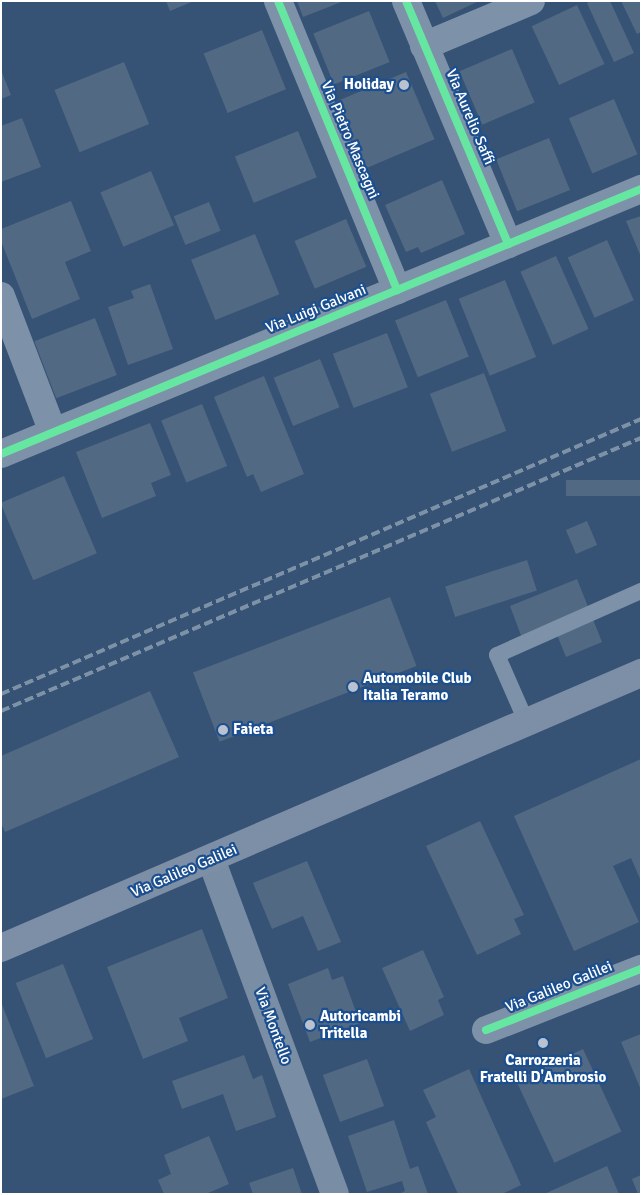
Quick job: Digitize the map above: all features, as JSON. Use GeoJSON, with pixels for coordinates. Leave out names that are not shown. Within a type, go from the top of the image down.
{"type":"FeatureCollection","features":[{"type":"Feature","properties":{"kind":"main road","name":"Via Galileo Galilei"},"geometry":{"type":"LineString","coordinates":[[1,948],[211,860],[526,721],[641,673]]}},
{"type":"Feature","properties":{"kind":"main road","name":"Via Montello"},"geometry":{"type":"LineString","coordinates":[[211,860],[335,1194]]}},
{"type":"Feature","properties":{"kind":"street","name":"Via Pietro Mascagni"},"geometry":{"type":"LineString","coordinates":[[278,1],[397,290]]}},
{"type":"Feature","properties":{"kind":"street","name":"Via Aurelio Saffi"},"geometry":{"type":"LineString","coordinates":[[406,1],[508,244]]}},
{"type":"Feature","properties":{"kind":"street"},"geometry":{"type":"LineString","coordinates":[[424,46],[531,1]]}},
{"type":"Feature","properties":{"kind":"street","name":"Via Luigi Galvani"},"geometry":{"type":"LineString","coordinates":[[1,454],[641,188]]}},
{"type":"Feature","properties":{"kind":"street"},"geometry":{"type":"LineString","coordinates":[[1,296],[53,432]]}},
{"type":"Feature","properties":{"kind":"street","name":"Via Galileo Galilei"},"geometry":{"type":"LineString","coordinates":[[486,1030],[641,969]]}},
{"type":"Feature","properties":{"kind":"lane"},"geometry":{"type":"LineString","coordinates":[[526,721],[497,654],[641,591]]}},
{"type":"Feature","properties":{"kind":"building"},"geometry":{"type":"Polygon","coordinates":[[[166,1],[194,1],[170,11],[166,1]]]}},
{"type":"Feature","properties":{"kind":"building"},"geometry":{"type":"Polygon","coordinates":[[[297,1],[344,1],[303,17],[297,1]]]}},
{"type":"Feature","properties":{"kind":"building"},"geometry":{"type":"Polygon","coordinates":[[[435,1],[479,1],[443,18],[435,1]]]}},
{"type":"Feature","properties":{"kind":"building"},"geometry":{"type":"Polygon","coordinates":[[[591,1],[610,1],[634,53],[614,62],[587,3],[591,1]]]}},
{"type":"Feature","properties":{"kind":"building"},"geometry":{"type":"Polygon","coordinates":[[[621,1],[641,1],[641,32],[637,34],[621,1]]]}},
{"type":"Feature","properties":{"kind":"building"},"geometry":{"type":"Polygon","coordinates":[[[577,5],[604,64],[559,85],[532,26],[577,5]]]}},
{"type":"Feature","properties":{"kind":"building"},"geometry":{"type":"Polygon","coordinates":[[[369,11],[390,62],[334,84],[313,33],[369,11]]]}},
{"type":"Feature","properties":{"kind":"building"},"geometry":{"type":"Polygon","coordinates":[[[262,30],[286,89],[228,113],[204,54],[262,30]]]}},
{"type":"Feature","properties":{"kind":"building"},"geometry":{"type":"Polygon","coordinates":[[[512,49],[535,102],[482,125],[460,71],[512,49]]]}},
{"type":"Feature","properties":{"kind":"building"},"geometry":{"type":"Polygon","coordinates":[[[124,62],[149,124],[80,152],[54,90],[124,62]]]}},
{"type":"Feature","properties":{"kind":"building"},"geometry":{"type":"Polygon","coordinates":[[[1,70],[11,95],[1,99],[1,70]]]}},
{"type":"Feature","properties":{"kind":"building"},"geometry":{"type":"Polygon","coordinates":[[[406,72],[435,139],[364,169],[335,102],[406,72]]]}},
{"type":"Feature","properties":{"kind":"building"},"geometry":{"type":"Polygon","coordinates":[[[614,99],[637,154],[592,173],[569,118],[614,99]]]}},
{"type":"Feature","properties":{"kind":"building"},"geometry":{"type":"Polygon","coordinates":[[[22,118],[41,167],[1,182],[1,126],[22,118]]]}},
{"type":"Feature","properties":{"kind":"building"},"geometry":{"type":"Polygon","coordinates":[[[298,131],[317,177],[254,203],[235,156],[298,131]]]}},
{"type":"Feature","properties":{"kind":"building"},"geometry":{"type":"Polygon","coordinates":[[[549,138],[570,190],[517,211],[496,159],[549,138]]]}},
{"type":"Feature","properties":{"kind":"building"},"geometry":{"type":"Polygon","coordinates":[[[151,171],[174,225],[123,247],[100,192],[151,171]]]}},
{"type":"Feature","properties":{"kind":"building"},"geometry":{"type":"Polygon","coordinates":[[[442,180],[465,234],[421,253],[418,247],[406,252],[385,205],[442,180]]]}},
{"type":"Feature","properties":{"kind":"building"},"geometry":{"type":"Polygon","coordinates":[[[71,201],[91,251],[65,262],[80,299],[32,319],[1,241],[1,229],[71,201]]]}},
{"type":"Feature","properties":{"kind":"building"},"geometry":{"type":"Polygon","coordinates":[[[209,202],[221,231],[185,245],[174,216],[209,202]]]}},
{"type":"Feature","properties":{"kind":"building"},"geometry":{"type":"Polygon","coordinates":[[[641,216],[641,257],[626,221],[641,216]]]}},
{"type":"Feature","properties":{"kind":"building"},"geometry":{"type":"Polygon","coordinates":[[[346,219],[366,267],[315,289],[294,241],[346,219]]]}},
{"type":"Feature","properties":{"kind":"building"},"geometry":{"type":"Polygon","coordinates":[[[255,234],[279,294],[215,320],[191,260],[255,234]]]}},
{"type":"Feature","properties":{"kind":"building"},"geometry":{"type":"Polygon","coordinates":[[[607,240],[634,300],[595,318],[568,257],[607,240]]]}},
{"type":"Feature","properties":{"kind":"building"},"geometry":{"type":"Polygon","coordinates":[[[556,256],[589,329],[553,345],[520,272],[556,256]]]}},
{"type":"Feature","properties":{"kind":"building"},"geometry":{"type":"Polygon","coordinates":[[[505,280],[536,357],[490,376],[459,299],[505,280]]]}},
{"type":"Feature","properties":{"kind":"building"},"geometry":{"type":"Polygon","coordinates":[[[150,284],[173,349],[128,365],[108,307],[134,298],[131,291],[150,284]]]}},
{"type":"Feature","properties":{"kind":"building"},"geometry":{"type":"Polygon","coordinates":[[[446,300],[469,357],[418,377],[395,321],[446,300]]]}},
{"type":"Feature","properties":{"kind":"building"},"geometry":{"type":"Polygon","coordinates":[[[95,318],[117,375],[56,398],[34,341],[95,318]]]}},
{"type":"Feature","properties":{"kind":"building"},"geometry":{"type":"Polygon","coordinates":[[[387,333],[408,387],[354,408],[333,354],[387,333]]]}},
{"type":"Feature","properties":{"kind":"building"},"geometry":{"type":"Polygon","coordinates":[[[320,359],[339,407],[293,426],[274,378],[320,359]]]}},
{"type":"Feature","properties":{"kind":"building"},"geometry":{"type":"Polygon","coordinates":[[[484,373],[506,431],[452,452],[430,394],[484,373]]]}},
{"type":"Feature","properties":{"kind":"building"},"geometry":{"type":"Polygon","coordinates":[[[264,376],[304,474],[261,492],[253,474],[247,477],[214,397],[264,376]]]}},
{"type":"Feature","properties":{"kind":"building"},"geometry":{"type":"Polygon","coordinates":[[[202,404],[227,466],[186,483],[161,420],[202,404]]]}},
{"type":"Feature","properties":{"kind":"building"},"geometry":{"type":"Polygon","coordinates":[[[150,423],[171,475],[151,483],[156,496],[102,518],[76,452],[150,423]]]}},
{"type":"Feature","properties":{"kind":"building"},"geometry":{"type":"Polygon","coordinates":[[[64,476],[97,553],[33,580],[1,503],[64,476]]]}},
{"type":"Feature","properties":{"kind":"building"},"geometry":{"type":"Polygon","coordinates":[[[566,480],[641,480],[641,496],[566,496],[566,480]]]}},
{"type":"Feature","properties":{"kind":"building"},"geometry":{"type":"Polygon","coordinates":[[[587,521],[597,545],[576,554],[566,530],[587,521]]]}},
{"type":"Feature","properties":{"kind":"building"},"geometry":{"type":"Polygon","coordinates":[[[527,560],[537,590],[455,617],[445,587],[527,560]]]}},
{"type":"Feature","properties":{"kind":"building"},"geometry":{"type":"Polygon","coordinates":[[[577,579],[602,642],[566,657],[553,625],[522,638],[510,606],[577,579]]]}},
{"type":"Feature","properties":{"kind":"building"},"geometry":{"type":"Polygon","coordinates":[[[390,597],[417,666],[220,742],[193,673],[390,597]]]}},
{"type":"Feature","properties":{"kind":"building"},"geometry":{"type":"Polygon","coordinates":[[[150,691],[179,757],[5,832],[1,823],[1,756],[150,691]]]}},
{"type":"Feature","properties":{"kind":"building"},"geometry":{"type":"Polygon","coordinates":[[[641,759],[641,881],[631,858],[613,866],[639,922],[574,951],[514,816],[641,759]]]}},
{"type":"Feature","properties":{"kind":"building"},"geometry":{"type":"Polygon","coordinates":[[[480,821],[524,915],[514,919],[521,934],[477,955],[426,846],[480,821]]]}},
{"type":"Feature","properties":{"kind":"building"},"geometry":{"type":"Polygon","coordinates":[[[307,861],[341,942],[318,951],[303,916],[272,929],[253,883],[307,861]]]}},
{"type":"Feature","properties":{"kind":"building"},"geometry":{"type":"Polygon","coordinates":[[[202,929],[228,998],[179,1018],[188,1041],[143,1059],[107,967],[202,929]]]}},
{"type":"Feature","properties":{"kind":"building"},"geometry":{"type":"Polygon","coordinates":[[[423,950],[444,997],[438,1000],[444,1015],[410,1031],[382,968],[423,950]]]}},
{"type":"Feature","properties":{"kind":"building"},"geometry":{"type":"Polygon","coordinates":[[[63,964],[93,1039],[46,1058],[16,983],[63,964]]]}},
{"type":"Feature","properties":{"kind":"building"},"geometry":{"type":"Polygon","coordinates":[[[328,968],[332,980],[343,976],[360,1023],[310,1042],[288,984],[328,968]]]}},
{"type":"Feature","properties":{"kind":"building"},"geometry":{"type":"Polygon","coordinates":[[[1,1002],[34,1086],[1,1099],[1,1002]]]}},
{"type":"Feature","properties":{"kind":"building"},"geometry":{"type":"Polygon","coordinates":[[[641,1034],[641,1090],[621,1042],[641,1034]]]}},
{"type":"Feature","properties":{"kind":"building"},"geometry":{"type":"Polygon","coordinates":[[[583,1049],[621,1131],[554,1163],[516,1080],[583,1049]]]}},
{"type":"Feature","properties":{"kind":"building"},"geometry":{"type":"Polygon","coordinates":[[[244,1055],[253,1079],[262,1075],[276,1117],[236,1131],[223,1094],[182,1109],[172,1081],[244,1055]]]}},
{"type":"Feature","properties":{"kind":"building"},"geometry":{"type":"Polygon","coordinates":[[[367,1059],[384,1106],[340,1122],[323,1075],[367,1059]]]}},
{"type":"Feature","properties":{"kind":"building"},"geometry":{"type":"Polygon","coordinates":[[[469,1069],[521,1185],[502,1194],[458,1194],[426,1122],[436,1117],[423,1090],[469,1069]]]}},
{"type":"Feature","properties":{"kind":"building"},"geometry":{"type":"Polygon","coordinates":[[[394,1120],[410,1169],[418,1166],[428,1194],[399,1194],[405,1191],[402,1181],[367,1192],[348,1136],[394,1120]]]}},
{"type":"Feature","properties":{"kind":"building"},"geometry":{"type":"Polygon","coordinates":[[[209,1136],[229,1184],[206,1194],[164,1194],[158,1180],[171,1174],[164,1155],[209,1136]]]}},
{"type":"Feature","properties":{"kind":"building"},"geometry":{"type":"Polygon","coordinates":[[[607,1166],[619,1194],[544,1194],[607,1166]]]}},
{"type":"Feature","properties":{"kind":"building"},"geometry":{"type":"Polygon","coordinates":[[[293,1168],[302,1194],[253,1194],[249,1183],[293,1168]]]}},
{"type":"Feature","properties":{"kind":"building"},"geometry":{"type":"Polygon","coordinates":[[[641,1175],[641,1194],[638,1194],[632,1179],[641,1175]]]}},
{"type":"Feature","properties":{"kind":"railway"},"geometry":{"type":"LineString","coordinates":[[1,694],[641,419]]}},
{"type":"Feature","properties":{"kind":"railway"},"geometry":{"type":"LineString","coordinates":[[1,711],[641,438]]}},
{"type":"Feature","properties":{"kind":"cycle path"},"geometry":{"type":"LineString","coordinates":[[278,1],[397,290]]}},
{"type":"Feature","properties":{"kind":"cycle path"},"geometry":{"type":"LineString","coordinates":[[406,1],[508,244]]}},
{"type":"Feature","properties":{"kind":"cycle path"},"geometry":{"type":"LineString","coordinates":[[1,454],[641,189]]}},
{"type":"Feature","properties":{"kind":"cycle path"},"geometry":{"type":"LineString","coordinates":[[486,1030],[641,969]]}},
{"type":"Feature","properties":{"kind":"place","name":"Holiday"},"geometry":{"type":"Point","coordinates":[404,85]}},
{"type":"Feature","properties":{"kind":"place","name":"Automobile Club Italia Teramo"},"geometry":{"type":"Point","coordinates":[353,687]}},
{"type":"Feature","properties":{"kind":"place","name":"Faieta"},"geometry":{"type":"Point","coordinates":[223,730]}},
{"type":"Feature","properties":{"kind":"place","name":"Autoricambi Tritella"},"geometry":{"type":"Point","coordinates":[310,1025]}},
{"type":"Feature","properties":{"kind":"place","name":"Carrozzeria Fratelli D'Ambrosio"},"geometry":{"type":"Point","coordinates":[543,1043]}}]}
